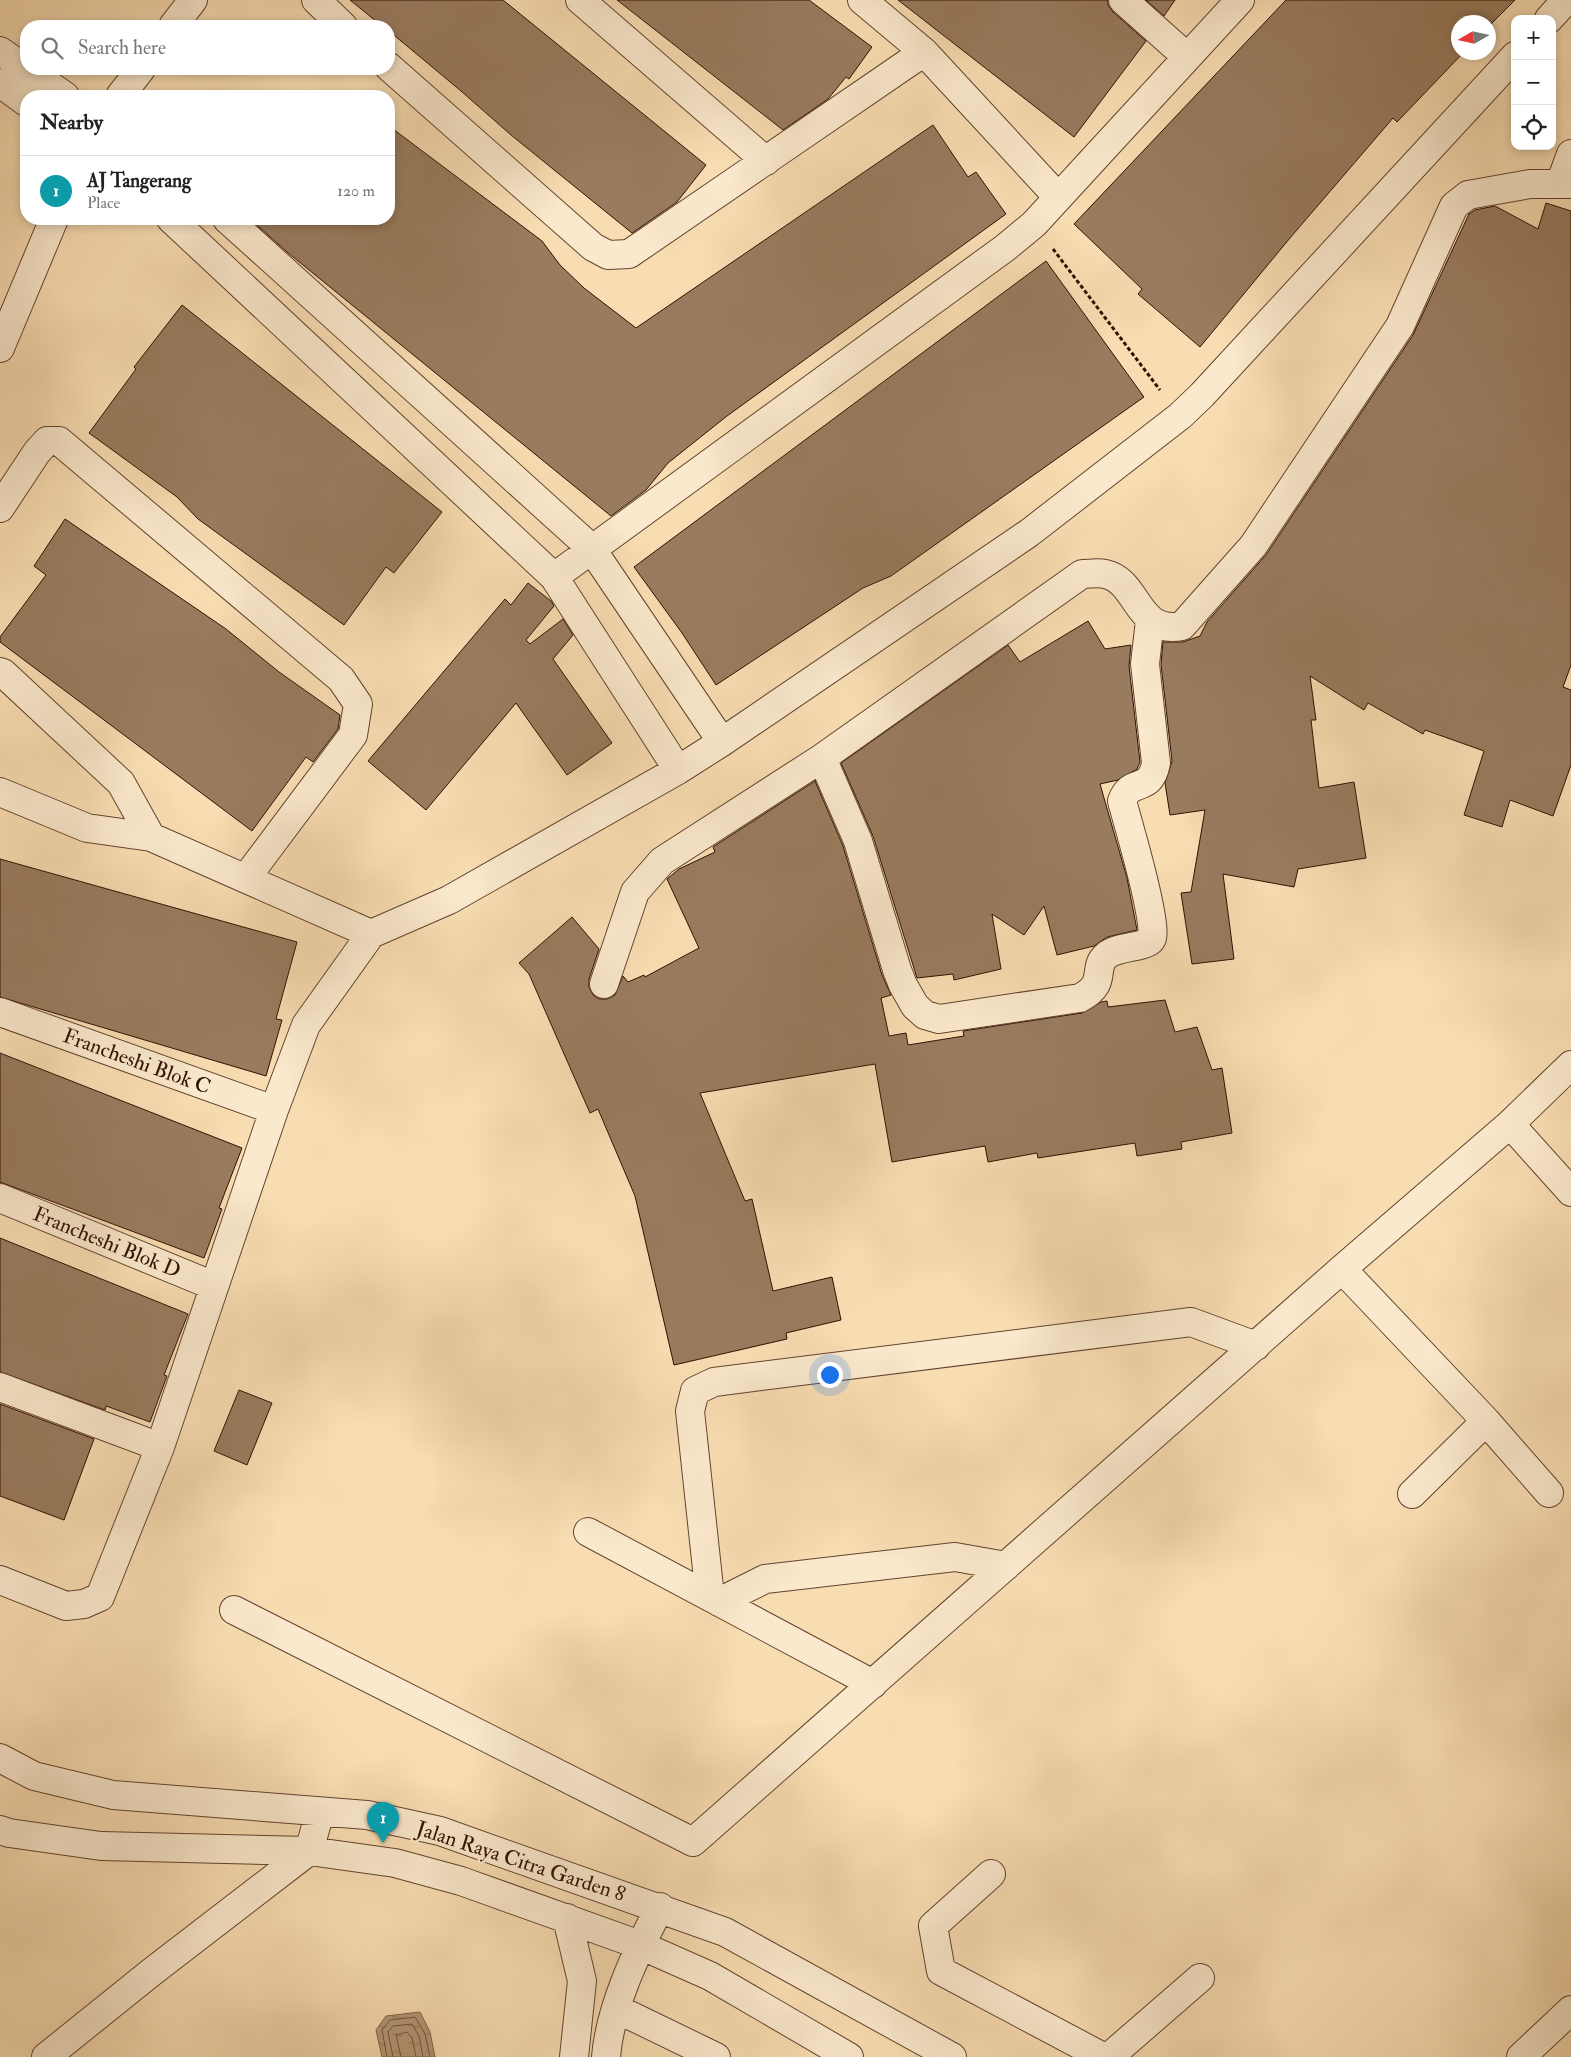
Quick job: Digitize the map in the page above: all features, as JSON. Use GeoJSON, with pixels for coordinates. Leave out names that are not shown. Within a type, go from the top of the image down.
{"type":"FeatureCollection","features":[{"type":"Feature","properties":{"kind":"street"},"geometry":{"type":"LineString","coordinates":[[178,20],[193,0]]}},
{"type":"Feature","properties":{"kind":"street"},"geometry":{"type":"LineString","coordinates":[[316,0],[337,20]]}},
{"type":"Feature","properties":{"kind":"street"},"geometry":{"type":"LineString","coordinates":[[580,0],[766,161]]}},
{"type":"Feature","properties":{"kind":"street"},"geometry":{"type":"LineString","coordinates":[[862,0],[924,52],[1058,197]]}},
{"type":"Feature","properties":{"kind":"street"},"geometry":{"type":"LineString","coordinates":[[1123,0],[1187,57]]}},
{"type":"Feature","properties":{"kind":"street"},"geometry":{"type":"LineString","coordinates":[[554,577],[591,548],[1005,248],[1034,224],[1240,0]]}},
{"type":"Feature","properties":{"kind":"street"},"geometry":{"type":"LineString","coordinates":[[1553,15],[1566,0]]}},
{"type":"Feature","properties":{"kind":"street"},"geometry":{"type":"LineString","coordinates":[[0,51],[20,65]]}},
{"type":"Feature","properties":{"kind":"street"},"geometry":{"type":"LineString","coordinates":[[395,72],[593,247],[608,255],[629,254],[924,52]]}},
{"type":"Feature","properties":{"kind":"street"},"geometry":{"type":"LineString","coordinates":[[0,1580],[66,1606],[84,1604],[100,1597],[160,1447],[274,1110],[306,1025],[371,934],[449,900],[678,770],[1029,533],[1180,416],[1209,388],[1511,60]]}},
{"type":"Feature","properties":{"kind":"street"},"geometry":{"type":"LineString","coordinates":[[35,75],[56,90]]}},
{"type":"Feature","properties":{"kind":"street"},"geometry":{"type":"LineString","coordinates":[[125,90],[136,75]]}},
{"type":"Feature","properties":{"kind":"street"},"geometry":{"type":"LineString","coordinates":[[0,83],[20,98]]}},
{"type":"Feature","properties":{"kind":"street"},"geometry":{"type":"LineString","coordinates":[[604,984],[635,892],[662,862],[822,758],[1082,574],[1106,574],[1121,582],[1150,620],[1170,628],[1182,626],[1253,546],[1400,326],[1454,206],[1468,195],[1530,184],[1566,184],[1571,154]]}},
{"type":"Feature","properties":{"kind":"street"},"geometry":{"type":"LineString","coordinates":[[0,348],[51,225]]}},
{"type":"Feature","properties":{"kind":"street"},"geometry":{"type":"LineString","coordinates":[[177,225],[554,577],[678,770]]}},
{"type":"Feature","properties":{"kind":"street"},"geometry":{"type":"LineString","coordinates":[[216,261],[235,225],[591,548],[722,742]]}},
{"type":"Feature","properties":{"kind":"street"},"geometry":{"type":"LineString","coordinates":[[0,508],[46,441],[59,441],[342,679],[358,704],[353,735],[246,878]]}},
{"type":"Feature","properties":{"kind":"street"},"geometry":{"type":"LineString","coordinates":[[822,758],[858,841],[897,970],[915,1006],[925,1015],[939,1019],[1080,998],[1091,992],[1098,983],[1102,962],[1107,955],[1151,940],[1153,936],[1153,921],[1149,903],[1122,802],[1128,791],[1149,781],[1153,776],[1156,763],[1145,664],[1150,620]]}},
{"type":"Feature","properties":{"kind":"street"},"geometry":{"type":"LineString","coordinates":[[0,672],[122,783],[151,837]]}},
{"type":"Feature","properties":{"kind":"street"},"geometry":{"type":"LineString","coordinates":[[0,792],[87,828],[151,837],[371,934]]}},
{"type":"Feature","properties":{"kind":"street","name":"Francheshi Blok C"},"geometry":{"type":"LineString","coordinates":[[0,1012],[274,1110]]}},
{"type":"Feature","properties":{"kind":"street"},"geometry":{"type":"LineString","coordinates":[[234,1610],[693,1842],[1342,1269],[1510,1124],[1571,1065]]}},
{"type":"Feature","properties":{"kind":"street"},"geometry":{"type":"LineString","coordinates":[[1510,1124],[1571,1192]]}},
{"type":"Feature","properties":{"kind":"street","name":"Francheshi Blok D"},"geometry":{"type":"LineString","coordinates":[[0,1198],[214,1286]]}},
{"type":"Feature","properties":{"kind":"street"},"geometry":{"type":"LineString","coordinates":[[1342,1269],[1486,1421],[1549,1493]]}},
{"type":"Feature","properties":{"kind":"street"},"geometry":{"type":"LineString","coordinates":[[714,1600],[690,1412],[695,1391],[714,1382],[1191,1322],[1256,1346]]}},
{"type":"Feature","properties":{"kind":"street"},"geometry":{"type":"LineString","coordinates":[[0,1387],[160,1447]]}},
{"type":"Feature","properties":{"kind":"street"},"geometry":{"type":"LineString","coordinates":[[1412,1494],[1486,1421]]}},
{"type":"Feature","properties":{"kind":"street"},"geometry":{"type":"LineString","coordinates":[[588,1532],[873,1684]]}},
{"type":"Feature","properties":{"kind":"street"},"geometry":{"type":"LineString","coordinates":[[714,1600],[765,1580],[955,1557],[1006,1566]]}},
{"type":"Feature","properties":{"kind":"street","name":"Jalan Raya Citra Garden 8"},"geometry":{"type":"LineString","coordinates":[[0,1758],[34,1776],[113,1795],[367,1815],[440,1832],[660,1907],[725,1932],[952,2057]]}},
{"type":"Feature","properties":{"kind":"street"},"geometry":{"type":"LineString","coordinates":[[46,2057],[153,1971],[309,1851],[320,1812]]}},
{"type":"Feature","properties":{"kind":"street","name":"Jalan Raya Citra Garden 8"},"geometry":{"type":"LineString","coordinates":[[0,1830],[9,1833],[101,1846],[309,1851],[395,1862],[461,1881],[640,1945],[710,1976],[849,2057]]}},
{"type":"Feature","properties":{"kind":"street"},"geometry":{"type":"LineString","coordinates":[[991,1874],[932,1926],[941,1971],[1103,2057]]}},
{"type":"Feature","properties":{"kind":"street"},"geometry":{"type":"LineString","coordinates":[[606,2057],[617,2008],[640,1945],[660,1907]]}},
{"type":"Feature","properties":{"kind":"street"},"geometry":{"type":"LineString","coordinates":[[567,1918],[582,1980],[574,2057]]}},
{"type":"Feature","properties":{"kind":"street"},"geometry":{"type":"LineString","coordinates":[[1109,2057],[1200,1978]]}},
{"type":"Feature","properties":{"kind":"street"},"geometry":{"type":"LineString","coordinates":[[617,2008],[684,2052],[716,2057]]}},
{"type":"Feature","properties":{"kind":"street"},"geometry":{"type":"LineString","coordinates":[[1521,2057],[1571,2010]]}},
{"type":"Feature","properties":{"kind":"path"},"geometry":{"type":"LineString","coordinates":[[1034,224],[1180,416]]}},
{"type":"Feature","properties":{"kind":"water"},"geometry":{"type":"Polygon","coordinates":[[[420,2012],[430,2032],[435,2057],[382,2057],[376,2030],[386,2016],[420,2012]]]}},
{"type":"Feature","properties":{"kind":"building"},"geometry":{"type":"Polygon","coordinates":[[[350,0],[503,0],[706,165],[677,202],[632,233],[511,135],[395,36],[395,20],[375,20],[350,0]]]}},
{"type":"Feature","properties":{"kind":"building"},"geometry":{"type":"Polygon","coordinates":[[[617,0],[809,0],[872,47],[849,79],[846,77],[828,99],[783,130],[617,0]]]}},
{"type":"Feature","properties":{"kind":"building"},"geometry":{"type":"Polygon","coordinates":[[[898,0],[1108,0],[1108,5],[1113,12],[1146,41],[1074,137],[898,0]]]}},
{"type":"Feature","properties":{"kind":"building"},"geometry":{"type":"Polygon","coordinates":[[[1146,0],[1175,0],[1164,16],[1146,0]]]}},
{"type":"Feature","properties":{"kind":"building"},"geometry":{"type":"Polygon","coordinates":[[[1286,0],[1515,0],[1496,19],[1496,15],[1451,15],[1451,60],[1456,60],[1397,122],[1393,118],[1200,347],[1138,294],[1142,289],[1074,224],[1286,0]]]}},
{"type":"Feature","properties":{"kind":"building"},"geometry":{"type":"Polygon","coordinates":[[[933,125],[968,177],[976,172],[1006,214],[727,416],[668,463],[646,490],[611,516],[287,252],[257,225],[395,225],[395,131],[542,241],[560,265],[584,288],[636,328],[933,125]]]}},
{"type":"Feature","properties":{"kind":"building"},"geometry":{"type":"Polygon","coordinates":[[[1546,203],[1571,211],[1571,665],[1563,687],[1571,690],[1571,765],[1553,816],[1510,800],[1502,827],[1464,815],[1484,751],[1425,730],[1423,734],[1368,703],[1364,710],[1310,676],[1316,720],[1311,720],[1319,788],[1354,782],[1366,858],[1298,869],[1294,887],[1223,874],[1234,959],[1192,964],[1181,893],[1191,892],[1205,810],[1170,815],[1165,783],[1172,761],[1161,664],[1163,642],[1183,642],[1200,636],[1207,622],[1266,555],[1413,335],[1469,214],[1475,210],[1495,206],[1538,229],[1546,203]]]}},
{"type":"Feature","properties":{"kind":"building"},"geometry":{"type":"Polygon","coordinates":[[[1046,261],[1144,397],[891,576],[863,588],[716,685],[682,633],[634,567],[1046,261]]]}},
{"type":"Feature","properties":{"kind":"building"},"geometry":{"type":"Polygon","coordinates":[[[182,305],[442,512],[394,573],[386,567],[344,625],[198,519],[177,497],[89,433],[136,369],[134,367],[182,305]]]}},
{"type":"Feature","properties":{"kind":"building"},"geometry":{"type":"Polygon","coordinates":[[[65,519],[226,629],[279,672],[340,715],[338,729],[313,762],[306,757],[252,831],[0,642],[0,637],[46,575],[34,566],[65,519]]]}},
{"type":"Feature","properties":{"kind":"building"},"geometry":{"type":"Polygon","coordinates":[[[528,583],[551,601],[554,606],[526,640],[530,644],[563,619],[573,635],[553,659],[612,743],[567,775],[516,703],[426,810],[368,761],[505,599],[511,605],[528,583]]]}},
{"type":"Feature","properties":{"kind":"building"},"geometry":{"type":"Polygon","coordinates":[[[1088,621],[1105,649],[1131,645],[1129,666],[1140,762],[1137,769],[1118,780],[1100,784],[1127,878],[1137,930],[1107,937],[1094,946],[1057,955],[1044,906],[1024,935],[992,914],[1001,969],[954,980],[953,974],[917,978],[873,836],[841,763],[1008,645],[1020,662],[1088,621]]]}},
{"type":"Feature","properties":{"kind":"building"},"geometry":{"type":"Polygon","coordinates":[[[815,781],[843,846],[882,975],[891,995],[881,998],[889,1036],[906,1033],[908,1045],[964,1036],[963,1031],[1082,1013],[1101,1002],[1107,1001],[1108,1007],[1165,1000],[1175,1032],[1197,1027],[1212,1070],[1222,1068],[1232,1133],[1181,1142],[1182,1149],[1137,1156],[1135,1143],[1038,1158],[1037,1153],[988,1162],[985,1146],[892,1162],[875,1064],[700,1093],[745,1201],[752,1199],[773,1291],[832,1277],[841,1320],[786,1333],[787,1339],[674,1365],[635,1196],[598,1109],[590,1113],[529,974],[519,963],[572,917],[599,949],[589,979],[589,987],[593,995],[599,999],[607,999],[615,995],[623,976],[628,982],[644,975],[645,977],[699,948],[667,879],[679,869],[715,852],[713,847],[815,781]]]}},
{"type":"Feature","properties":{"kind":"building"},"geometry":{"type":"Polygon","coordinates":[[[0,859],[297,942],[276,1019],[282,1020],[266,1076],[0,997],[0,859]]]}},
{"type":"Feature","properties":{"kind":"building"},"geometry":{"type":"Polygon","coordinates":[[[0,1053],[242,1148],[219,1208],[222,1209],[204,1258],[0,1182],[0,1053]]]}},
{"type":"Feature","properties":{"kind":"building"},"geometry":{"type":"Polygon","coordinates":[[[0,1238],[188,1314],[164,1375],[167,1376],[150,1422],[106,1406],[105,1410],[0,1372],[0,1238]]]}},
{"type":"Feature","properties":{"kind":"building"},"geometry":{"type":"Polygon","coordinates":[[[239,1390],[272,1403],[247,1465],[214,1451],[239,1390]]]}},
{"type":"Feature","properties":{"kind":"building"},"geometry":{"type":"Polygon","coordinates":[[[0,1404],[94,1439],[64,1520],[0,1496],[0,1404]]]}},
{"type":"Feature","properties":{"kind":"place","name":"AJ Tangerang"},"geometry":{"type":"Point","coordinates":[383,1843]}}]}
